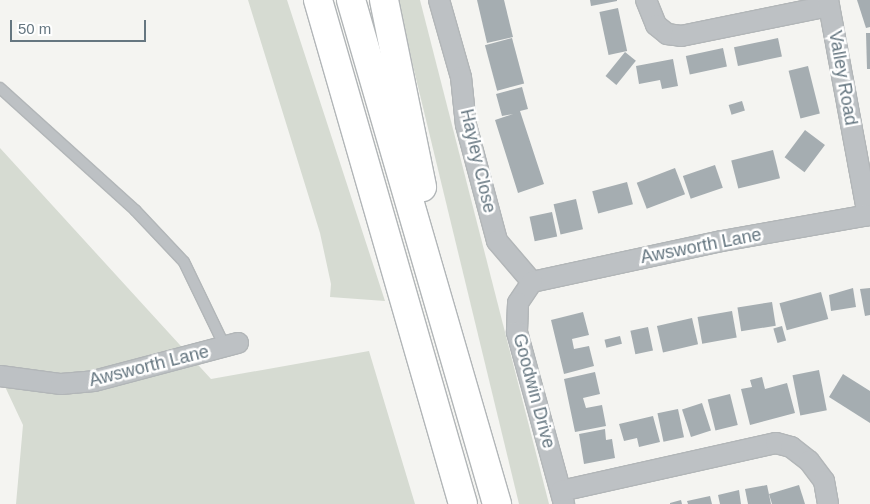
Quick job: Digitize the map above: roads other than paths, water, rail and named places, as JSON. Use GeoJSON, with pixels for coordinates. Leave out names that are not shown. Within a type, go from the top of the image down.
{"type":"FeatureCollection","features":[{"type":"Feature","properties":{"kind":"highway"},"geometry":{"type":"LineString","coordinates":[[300,0],[313,41],[361,150]]}},
{"type":"Feature","properties":{"kind":"highway"},"geometry":{"type":"LineString","coordinates":[[318,0],[463,504]]}},
{"type":"Feature","properties":{"kind":"highway"},"geometry":{"type":"LineString","coordinates":[[351,0],[497,504]]}},
{"type":"Feature","properties":{"kind":"highway"},"geometry":{"type":"LineString","coordinates":[[384,0],[452,351]]}},
{"type":"Feature","properties":{"kind":"street","name":"Hayley Close"},"geometry":{"type":"LineString","coordinates":[[439,0],[461,77],[466,125],[497,241],[532,282]]}},
{"type":"Feature","properties":{"kind":"street"},"geometry":{"type":"LineString","coordinates":[[646,0],[656,25],[667,34],[681,36],[829,3]]}},
{"type":"Feature","properties":{"kind":"street","name":"Valley Road"},"geometry":{"type":"LineString","coordinates":[[829,3],[869,215]]}},
{"type":"Feature","properties":{"kind":"street","name":"Awsworth Lane"},"geometry":{"type":"LineString","coordinates":[[532,282],[722,241],[869,215]]}},
{"type":"Feature","properties":{"kind":"street","name":"Goodwin Drive"},"geometry":{"type":"LineString","coordinates":[[532,282],[518,303],[517,332],[563,498]]}},
{"type":"Feature","properties":{"kind":"street","name":"Awsworth Lane"},"geometry":{"type":"LineString","coordinates":[[0,376],[61,384],[94,382],[231,345]]}},
{"type":"Feature","properties":{"kind":"street"},"geometry":{"type":"LineString","coordinates":[[563,498],[776,443],[790,447],[810,461],[824,481],[828,504]]}},
{"type":"Feature","properties":{"kind":"lane"},"geometry":{"type":"LineString","coordinates":[[0,88],[135,210],[184,262],[231,345]]}}]}
